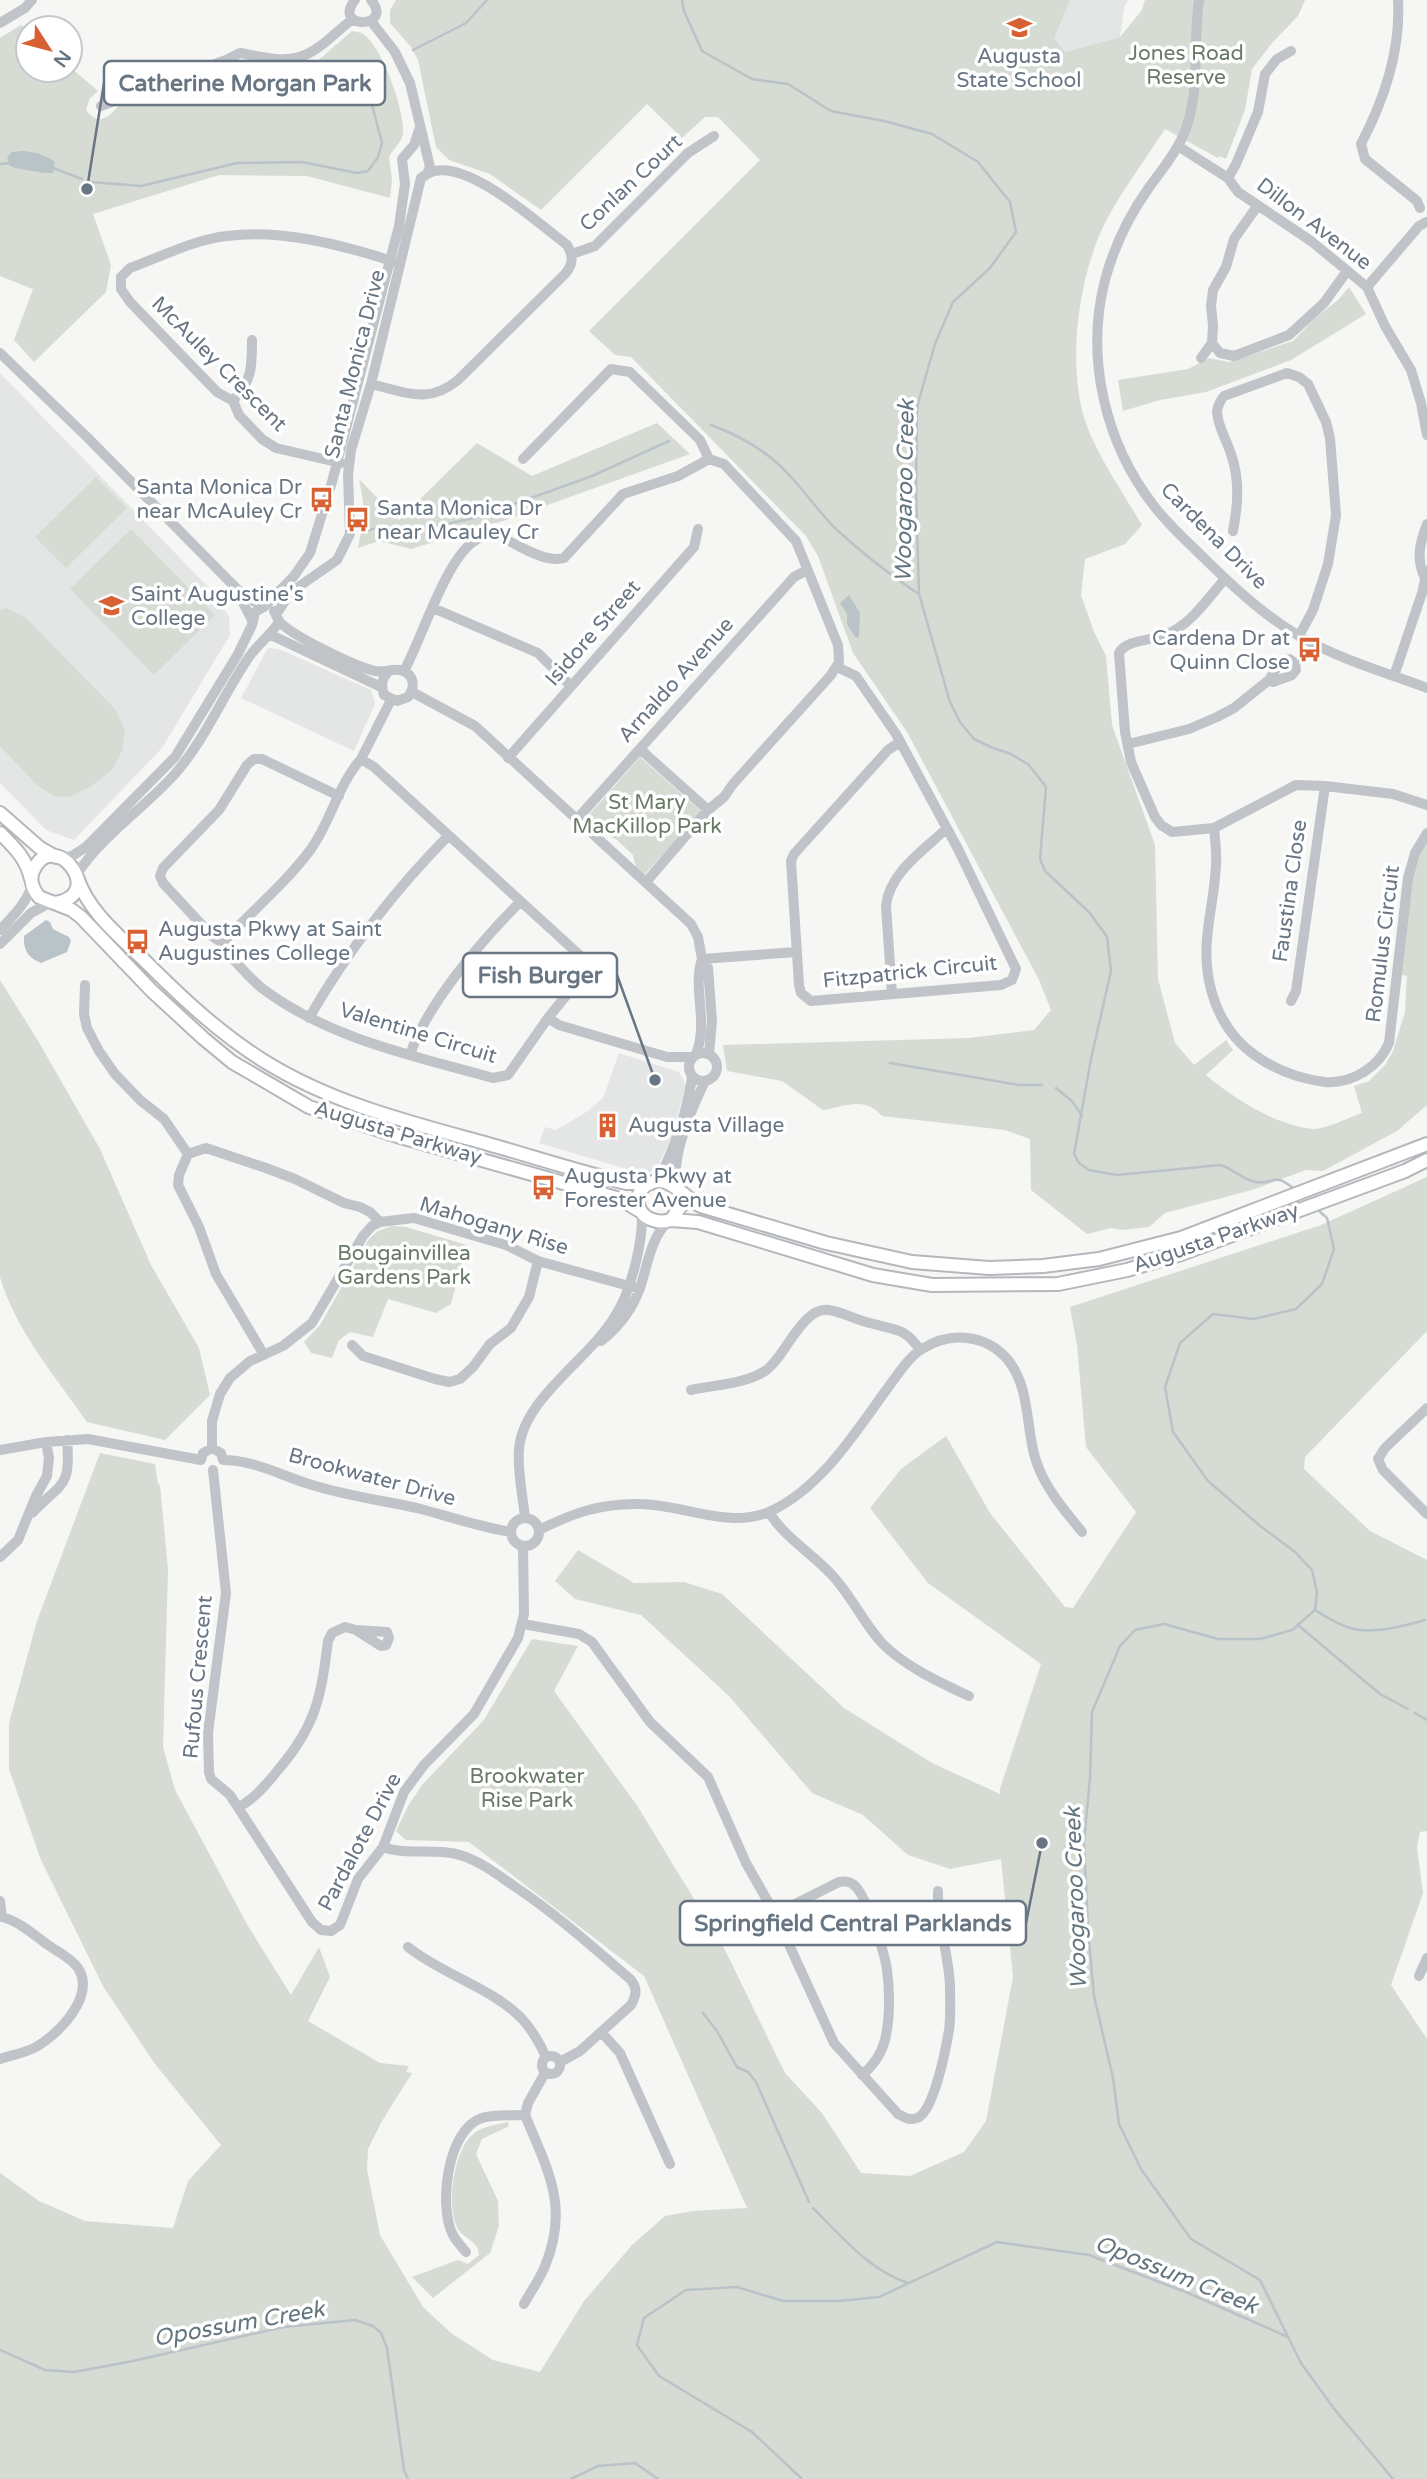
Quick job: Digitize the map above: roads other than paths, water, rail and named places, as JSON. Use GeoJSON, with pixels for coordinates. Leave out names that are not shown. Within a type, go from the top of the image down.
{"type":"FeatureCollection","features":[{"type":"Feature","properties":{"kind":"main road"},"geometry":{"type":"LineString","coordinates":[[0,813],[40,848],[71,864],[77,875],[77,883],[71,895],[52,902],[39,897],[32,884],[27,863],[0,833]]}},
{"type":"Feature","properties":{"kind":"main road"},"geometry":{"type":"LineString","coordinates":[[32,884],[34,869],[38,864],[59,857]]}},
{"type":"Feature","properties":{"kind":"main road","name":"Augusta Parkway"},"geometry":{"type":"LineString","coordinates":[[77,875],[87,901],[183,999],[236,1042],[293,1077],[342,1100],[418,1124],[626,1184],[654,1182]]}},
{"type":"Feature","properties":{"kind":"main road","name":"Augusta Parkway"},"geometry":{"type":"LineString","coordinates":[[52,902],[81,917],[152,991],[232,1062],[309,1107],[397,1136],[620,1199],[641,1212]]}},
{"type":"Feature","properties":{"kind":"main road","name":"Augusta Parkway"},"geometry":{"type":"LineString","coordinates":[[677,1190],[701,1206],[868,1254],[912,1262],[976,1268],[1043,1266],[1099,1259],[1181,1238],[1427,1144]]}},
{"type":"Feature","properties":{"kind":"main road","name":"Augusta Parkway"},"geometry":{"type":"LineString","coordinates":[[670,1221],[698,1222],[873,1275],[932,1285],[1058,1284],[1127,1270],[1181,1254],[1405,1171],[1427,1160]]}},
{"type":"Feature","properties":{"kind":"main road"},"geometry":{"type":"LineString","coordinates":[[654,1182],[664,1182],[677,1190],[681,1206],[670,1221],[656,1223],[641,1212],[639,1197],[654,1182]]}},
{"type":"Feature","properties":{"kind":"street"},"geometry":{"type":"LineString","coordinates":[[0,23],[25,8],[32,0]]}},
{"type":"Feature","properties":{"kind":"street"},"geometry":{"type":"LineString","coordinates":[[355,0],[349,11],[359,23],[371,21],[376,9],[372,0]]}},
{"type":"Feature","properties":{"kind":"street","name":"Cardena Drive"},"geometry":{"type":"LineString","coordinates":[[1199,0],[1192,106],[1178,146],[1135,209],[1112,257],[1100,308],[1099,364],[1112,429],[1131,473],[1165,519],[1225,579],[1265,613],[1299,636],[1334,653],[1427,688]]}},
{"type":"Feature","properties":{"kind":"street"},"geometry":{"type":"LineString","coordinates":[[1367,287],[1423,212],[1365,159],[1361,152],[1361,144],[1384,94],[1394,56],[1398,31],[1398,0]]}},
{"type":"Feature","properties":{"kind":"street"},"geometry":{"type":"LineString","coordinates":[[101,106],[226,60],[240,52],[260,57],[300,57],[314,50],[353,19]]}},
{"type":"Feature","properties":{"kind":"street","name":"Santa Monica Drive"},"geometry":{"type":"LineString","coordinates":[[263,607],[301,569],[310,553],[395,261],[424,176],[430,167],[410,83],[401,62],[371,21]]}},
{"type":"Feature","properties":{"kind":"street"},"geometry":{"type":"LineString","coordinates":[[1228,177],[1258,112],[1265,74],[1277,59],[1291,51]]}},
{"type":"Feature","properties":{"kind":"street","name":"Santa Monica Drive"},"geometry":{"type":"LineString","coordinates":[[278,617],[291,592],[337,560],[347,542],[351,525],[348,464],[371,384],[395,261],[404,196],[404,173],[401,164],[414,145],[420,127]]}},
{"type":"Feature","properties":{"kind":"street","name":"Conlan Court"},"geometry":{"type":"LineString","coordinates":[[572,254],[595,246],[688,153],[714,136]]}},
{"type":"Feature","properties":{"kind":"street","name":"Dillon Avenue"},"geometry":{"type":"LineString","coordinates":[[1178,146],[1228,177],[1238,192],[1311,241],[1367,287],[1385,326],[1411,370],[1424,402],[1427,435]]}},
{"type":"Feature","properties":{"kind":"street"},"geometry":{"type":"LineString","coordinates":[[371,384],[422,396],[451,386],[571,265],[572,254],[567,245],[483,182],[447,170],[417,150],[408,152]]}},
{"type":"Feature","properties":{"kind":"street"},"geometry":{"type":"LineString","coordinates":[[404,173],[412,179],[434,170],[447,170]]}},
{"type":"Feature","properties":{"kind":"street"},"geometry":{"type":"LineString","coordinates":[[1202,358],[1212,343],[1213,290],[1226,267],[1234,239],[1258,205]]}},
{"type":"Feature","properties":{"kind":"street","name":"McAuley Crescent"},"geometry":{"type":"LineString","coordinates":[[348,464],[276,448],[262,439],[239,415],[233,401],[217,392],[130,302],[121,289],[121,277],[130,268],[228,235],[282,235],[395,261]]}},
{"type":"Feature","properties":{"kind":"street"},"geometry":{"type":"LineString","coordinates":[[1212,343],[1220,353],[1234,356],[1289,335],[1324,303],[1347,271]]}},
{"type":"Feature","properties":{"kind":"street"},"geometry":{"type":"LineString","coordinates":[[233,401],[245,388],[252,370],[252,341]]}},
{"type":"Feature","properties":{"kind":"street"},"geometry":{"type":"LineString","coordinates":[[0,353],[237,589],[278,617],[291,632],[361,667],[388,672],[396,669],[404,671],[413,684],[412,692],[403,700],[391,700],[384,695],[381,687],[388,672]]}},
{"type":"Feature","properties":{"kind":"street"},"geometry":{"type":"LineString","coordinates":[[523,459],[611,369],[630,372],[700,440],[709,459]]}},
{"type":"Feature","properties":{"kind":"street"},"geometry":{"type":"LineString","coordinates":[[1233,531],[1238,507],[1237,483],[1232,457],[1218,416],[1220,402],[1224,397],[1287,373],[1299,377],[1308,384],[1326,422],[1330,438],[1336,515],[1328,564],[1313,610],[1299,636]]}},
{"type":"Feature","properties":{"kind":"street"},"geometry":{"type":"LineString","coordinates":[[404,671],[458,557],[480,537],[497,536],[550,559],[564,558],[622,494],[678,476],[709,459],[719,461],[728,468],[796,541],[838,645],[840,658],[837,667],[646,882]]}},
{"type":"Feature","properties":{"kind":"street"},"geometry":{"type":"LineString","coordinates":[[1394,676],[1426,576],[1418,563],[1427,524]]}},
{"type":"Feature","properties":{"kind":"street","name":"Isidore Street"},"geometry":{"type":"LineString","coordinates":[[508,758],[694,547],[698,529]]}},
{"type":"Feature","properties":{"kind":"street","name":"Arnaldo Avenue"},"geometry":{"type":"LineString","coordinates":[[576,820],[794,577],[807,570]]}},
{"type":"Feature","properties":{"kind":"street"},"geometry":{"type":"LineString","coordinates":[[1225,579],[1191,618],[1178,628],[1164,636],[1122,647],[1118,664],[1131,762],[1161,825],[1172,832],[1214,828],[1297,785],[1393,794],[1427,805]]}},
{"type":"Feature","properties":{"kind":"street"},"geometry":{"type":"LineString","coordinates":[[237,589],[258,632],[268,634],[381,687]]}},
{"type":"Feature","properties":{"kind":"street"},"geometry":{"type":"LineString","coordinates":[[59,857],[72,856],[86,847],[175,757],[238,654],[254,612],[263,607]]}},
{"type":"Feature","properties":{"kind":"street"},"geometry":{"type":"LineString","coordinates":[[433,608],[538,653],[571,686]]}},
{"type":"Feature","properties":{"kind":"street"},"geometry":{"type":"LineString","coordinates":[[77,875],[92,854],[181,766],[247,659],[268,634],[276,629],[278,617]]}},
{"type":"Feature","properties":{"kind":"street","name":"Fitzpatrick Circuit"},"geometry":{"type":"LineString","coordinates":[[837,667],[856,676],[900,743],[1013,958],[1016,969],[1015,976],[1001,985],[811,1002],[801,993],[796,952],[790,870],[794,854],[888,750],[900,743]]}},
{"type":"Feature","properties":{"kind":"street"},"geometry":{"type":"LineString","coordinates":[[1128,744],[1198,726],[1234,708],[1269,680]]}},
{"type":"Feature","properties":{"kind":"street"},"geometry":{"type":"LineString","coordinates":[[412,692],[475,726],[691,924],[698,937],[702,959],[708,968],[712,1021],[709,1054]]}},
{"type":"Feature","properties":{"kind":"street"},"geometry":{"type":"LineString","coordinates":[[222,943],[310,850],[322,832],[350,772],[361,760],[391,700]]}},
{"type":"Feature","properties":{"kind":"street"},"geometry":{"type":"LineString","coordinates":[[641,750],[708,810]]}},
{"type":"Feature","properties":{"kind":"street","name":"Valentine Circuit"},"geometry":{"type":"LineString","coordinates":[[339,796],[262,759],[254,759],[247,765],[219,810],[163,868],[160,876],[163,883],[261,987],[297,1012],[369,1044],[500,1079],[508,1075],[548,1018],[586,971],[587,962],[374,767],[361,760]]}},
{"type":"Feature","properties":{"kind":"street","name":"Faustina Close"},"geometry":{"type":"LineString","coordinates":[[1291,1001],[1296,991],[1325,786]]}},
{"type":"Feature","properties":{"kind":"street","name":"Romulus Circuit"},"geometry":{"type":"LineString","coordinates":[[1214,828],[1216,864],[1206,941],[1207,975],[1216,1007],[1245,1048],[1268,1064],[1291,1074],[1327,1082],[1352,1078],[1365,1072],[1377,1062],[1389,1043],[1408,878],[1415,853],[1427,833]]}},
{"type":"Feature","properties":{"kind":"street"},"geometry":{"type":"LineString","coordinates":[[892,994],[887,894],[893,881],[946,829]]}},
{"type":"Feature","properties":{"kind":"street"},"geometry":{"type":"LineString","coordinates":[[310,1018],[330,981],[359,941],[424,861],[448,836]]}},
{"type":"Feature","properties":{"kind":"street"},"geometry":{"type":"LineString","coordinates":[[0,930],[29,896],[32,884]]}},
{"type":"Feature","properties":{"kind":"street"},"geometry":{"type":"LineString","coordinates":[[0,944],[31,913],[52,902]]}},
{"type":"Feature","properties":{"kind":"street"},"geometry":{"type":"LineString","coordinates":[[410,1055],[429,1012],[483,943],[520,902]]}},
{"type":"Feature","properties":{"kind":"street"},"geometry":{"type":"LineString","coordinates":[[702,959],[796,952]]}},
{"type":"Feature","properties":{"kind":"street"},"geometry":{"type":"LineString","coordinates":[[654,1182],[668,1161],[690,1092],[691,1073],[703,1032],[699,971],[702,959]]}},
{"type":"Feature","properties":{"kind":"street"},"geometry":{"type":"LineString","coordinates":[[85,985],[84,1014],[87,1028],[99,1051],[115,1074],[140,1100],[164,1119],[188,1154]]}},
{"type":"Feature","properties":{"kind":"street"},"geometry":{"type":"LineString","coordinates":[[548,1018],[559,1025],[667,1057],[709,1054]]}},
{"type":"Feature","properties":{"kind":"street"},"geometry":{"type":"LineString","coordinates":[[677,1190],[676,1163],[694,1104],[705,1081],[713,1077],[717,1069],[715,1060],[709,1054]]}},
{"type":"Feature","properties":{"kind":"street"},"geometry":{"type":"LineString","coordinates":[[667,1057],[705,1081]]}},
{"type":"Feature","properties":{"kind":"street"},"geometry":{"type":"LineString","coordinates":[[212,1448],[212,1421],[220,1394],[230,1378],[250,1361],[264,1355],[283,1346],[312,1323],[362,1236],[380,1222],[370,1212],[344,1203],[295,1179],[206,1148],[188,1154],[179,1175],[178,1185],[199,1227],[216,1274],[264,1355]]}},
{"type":"Feature","properties":{"kind":"street"},"geometry":{"type":"LineString","coordinates":[[525,1518],[519,1448],[524,1432],[544,1396],[584,1355],[615,1317],[628,1286],[642,1230],[641,1212]]}},
{"type":"Feature","properties":{"kind":"street","name":"Mahogany Rise"},"geometry":{"type":"LineString","coordinates":[[380,1222],[414,1218],[506,1245],[538,1261],[640,1289]]}},
{"type":"Feature","properties":{"kind":"street"},"geometry":{"type":"LineString","coordinates":[[584,1355],[625,1319],[640,1289],[654,1242],[660,1229],[670,1221]]}},
{"type":"Feature","properties":{"kind":"street"},"geometry":{"type":"LineString","coordinates":[[352,1345],[363,1356],[435,1379],[449,1382],[460,1379],[474,1367],[490,1344],[511,1328],[529,1297],[538,1261]]}},
{"type":"Feature","properties":{"kind":"street"},"geometry":{"type":"LineString","coordinates":[[691,1390],[764,1372],[773,1365],[806,1320],[827,1309],[901,1330],[912,1338],[920,1350]]}},
{"type":"Feature","properties":{"kind":"street"},"geometry":{"type":"LineString","coordinates":[[539,1531],[535,1522],[525,1518],[515,1522],[511,1532],[514,1541],[523,1546],[534,1543],[539,1531],[592,1508],[621,1505],[642,1504],[719,1517],[743,1517],[769,1512],[807,1486],[828,1466],[895,1377],[920,1350],[945,1338],[974,1338],[997,1349],[1007,1359],[1021,1384],[1039,1470],[1055,1498],[1083,1532]]}},
{"type":"Feature","properties":{"kind":"street"},"geometry":{"type":"LineString","coordinates":[[1427,1408],[1385,1448],[1378,1459],[1383,1471],[1427,1514]]}},
{"type":"Feature","properties":{"kind":"street"},"geometry":{"type":"LineString","coordinates":[[0,1450],[67,1440],[107,1441],[201,1460]]}},
{"type":"Feature","properties":{"kind":"street"},"geometry":{"type":"LineString","coordinates":[[27,1518],[63,1484],[68,1471],[67,1440]]}},
{"type":"Feature","properties":{"kind":"street"},"geometry":{"type":"LineString","coordinates":[[0,1557],[18,1540],[50,1468],[46,1442]]}},
{"type":"Feature","properties":{"kind":"street"},"geometry":{"type":"LineString","coordinates":[[212,1448],[221,1453],[223,1460],[220,1467],[213,1470],[204,1466],[201,1460],[203,1453],[212,1448]]}},
{"type":"Feature","properties":{"kind":"street","name":"Brookwater Drive"},"geometry":{"type":"LineString","coordinates":[[223,1460],[238,1460],[306,1483],[511,1532]]}},
{"type":"Feature","properties":{"kind":"street","name":"Rufous Crescent"},"geometry":{"type":"LineString","coordinates":[[213,1470],[226,1594],[208,1733],[209,1772],[211,1779],[224,1788],[239,1807],[312,1922],[325,1931]]}},
{"type":"Feature","properties":{"kind":"street"},"geometry":{"type":"LineString","coordinates":[[769,1512],[780,1528],[833,1575],[874,1633],[892,1652],[935,1680],[969,1696]]}},
{"type":"Feature","properties":{"kind":"street","name":"Pardalote Drive"},"geometry":{"type":"LineString","coordinates":[[325,1931],[340,1925],[358,1879],[383,1847],[404,1792],[424,1765],[474,1714],[499,1675],[523,1624],[523,1546]]}},
{"type":"Feature","properties":{"kind":"street"},"geometry":{"type":"LineString","coordinates":[[523,1624],[579,1634],[592,1642],[650,1722],[708,1777],[746,1863],[775,1914],[834,2043],[898,2114],[907,2119],[916,2119],[925,2113],[932,2100],[949,2029],[950,1985],[937,1909],[937,1891]]}},
{"type":"Feature","properties":{"kind":"street"},"geometry":{"type":"LineString","coordinates":[[239,1807],[255,1797],[296,1749],[309,1727],[320,1696],[328,1641],[332,1633],[345,1627],[356,1630]]}},
{"type":"Feature","properties":{"kind":"street"},"geometry":{"type":"LineString","coordinates":[[383,1847],[398,1851],[450,1853],[463,1856],[491,1870],[574,1930],[635,1985],[635,1998],[631,2005],[580,2051],[559,2062]]}},
{"type":"Feature","properties":{"kind":"street"},"geometry":{"type":"LineString","coordinates":[[775,1914],[839,1882],[849,1882],[858,1889],[881,1943],[889,1994],[886,2037],[874,2065],[862,2075]]}},
{"type":"Feature","properties":{"kind":"street"},"geometry":{"type":"LineString","coordinates":[[0,1901],[1,1918],[16,1923],[69,1959],[82,1976],[83,1986],[78,2002],[53,2034],[34,2048],[0,2059]]}},
{"type":"Feature","properties":{"kind":"street"},"geometry":{"type":"LineString","coordinates":[[408,1947],[499,2001],[521,2018],[536,2036],[546,2057]]}},
{"type":"Feature","properties":{"kind":"street"},"geometry":{"type":"LineString","coordinates":[[1419,1976],[1427,1958]]}},
{"type":"Feature","properties":{"kind":"street"},"geometry":{"type":"LineString","coordinates":[[602,2033],[620,2053],[670,2164]]}},
{"type":"Feature","properties":{"kind":"street"},"geometry":{"type":"LineString","coordinates":[[546,2057],[555,2057],[559,2062],[557,2073],[545,2073],[541,2065],[546,2057]]}},
{"type":"Feature","properties":{"kind":"street"},"geometry":{"type":"LineString","coordinates":[[524,2304],[545,2268],[554,2241],[556,2221],[552,2184],[525,2115],[528,2103],[545,2073]]}},
{"type":"Feature","properties":{"kind":"street"},"geometry":{"type":"LineString","coordinates":[[466,2252],[453,2235],[448,2218],[448,2173],[456,2146],[471,2124],[482,2118],[525,2115]]}},
{"type":"Feature","properties":{"kind":"waterway"},"geometry":{"type":"LineString","coordinates":[[413,50],[466,23],[487,0]]}},
{"type":"Feature","properties":{"kind":"waterway","name":"Woogaroo Creek"},"geometry":{"type":"LineString","coordinates":[[682,0],[684,11],[702,51],[752,79],[788,84],[831,111],[932,134],[978,162],[1010,202],[1016,232],[990,268],[953,302],[935,344],[917,407],[919,594],[950,702],[960,722],[974,739],[1011,754],[1029,765],[1046,787],[1040,859],[1045,871],[1090,913],[1107,937],[1111,971],[1091,1059],[1074,1154],[1079,1163],[1089,1170],[1117,1175],[1220,1165],[1251,1181],[1278,1180],[1294,1189]]}},
{"type":"Feature","properties":{"kind":"waterway"},"geometry":{"type":"LineString","coordinates":[[91,182],[141,186],[237,163],[302,162],[357,173],[368,171],[378,157],[382,143],[371,101],[382,69]]}},
{"type":"Feature","properties":{"kind":"waterway"},"geometry":{"type":"LineString","coordinates":[[0,164],[11,163]]}},
{"type":"Feature","properties":{"kind":"waterway"},"geometry":{"type":"LineString","coordinates":[[53,168],[82,179]]}},
{"type":"Feature","properties":{"kind":"waterway"},"geometry":{"type":"LineString","coordinates":[[711,425],[764,452],[791,477],[837,530],[917,593]]}},
{"type":"Feature","properties":{"kind":"waterway"},"geometry":{"type":"LineString","coordinates":[[369,530],[380,527],[406,533],[478,517],[592,476],[669,441]]}},
{"type":"Feature","properties":{"kind":"waterway"},"geometry":{"type":"LineString","coordinates":[[890,1063],[1019,1085],[1042,1085]]}},
{"type":"Feature","properties":{"kind":"waterway"},"geometry":{"type":"LineString","coordinates":[[1056,1088],[1072,1101],[1082,1116]]}},
{"type":"Feature","properties":{"kind":"waterway","name":"Woogaroo Creek"},"geometry":{"type":"LineString","coordinates":[[1317,1209],[1327,1218],[1334,1249],[1322,1284],[1296,1309],[1254,1319],[1213,1314],[1180,1343],[1165,1387],[1173,1432],[1208,1481],[1295,1552],[1312,1570],[1317,1592],[1315,1610],[1292,1630],[1260,1639],[1218,1639],[1164,1624],[1135,1630],[1120,1646],[1092,1712],[1084,1842],[1088,1929],[1094,1996],[1113,2078],[1119,2124],[1141,2169],[1191,2239],[1260,2280],[1301,2363],[1335,2410],[1393,2479]]}},
{"type":"Feature","properties":{"kind":"waterway"},"geometry":{"type":"LineString","coordinates":[[1315,1610],[1342,1625],[1360,1630],[1384,1629],[1425,1620]]}},
{"type":"Feature","properties":{"kind":"waterway"},"geometry":{"type":"LineString","coordinates":[[1298,1625],[1380,1694],[1408,1709]]}},
{"type":"Feature","properties":{"kind":"waterway"},"geometry":{"type":"LineString","coordinates":[[1415,1713],[1427,1720]]}},
{"type":"Feature","properties":{"kind":"waterway"},"geometry":{"type":"LineString","coordinates":[[703,2013],[717,2031],[737,2067],[748,2072],[756,2082],[809,2202]]}},
{"type":"Feature","properties":{"kind":"waterway"},"geometry":{"type":"LineString","coordinates":[[813,2208],[869,2261],[908,2283]]}},
{"type":"Feature","properties":{"kind":"waterway","name":"Opossum Creek"},"geometry":{"type":"LineString","coordinates":[[802,2479],[752,2432],[659,2376],[637,2345],[644,2318],[686,2290],[737,2287],[783,2301],[839,2301],[879,2297],[997,2242],[1089,2255],[1188,2293],[1288,2337]]}},
{"type":"Feature","properties":{"kind":"waterway","name":"Opossum Creek"},"geometry":{"type":"LineString","coordinates":[[0,2350],[45,2370],[74,2372],[284,2327],[355,2320],[373,2326],[381,2333],[387,2348],[404,2470],[408,2479]]}},
{"type":"Feature","properties":{"kind":"waterway","name":"Opossum Creek"},"geometry":{"type":"LineString","coordinates":[[571,2479],[598,2466],[635,2463],[658,2479]]}},
{"type":"Feature","properties":{"kind":"place","name":"Augusta State School"},"geometry":{"type":"Point","coordinates":[1019,27]}},
{"type":"Feature","properties":{"kind":"place","name":"Catherine Morgan Park"},"geometry":{"type":"Point","coordinates":[87,189]}},
{"type":"Feature","properties":{"kind":"place","name":"Santa Monica Dr near McAuley Cr"},"geometry":{"type":"Point","coordinates":[322,499]}},
{"type":"Feature","properties":{"kind":"place","name":"Santa Monica Dr near Mcauley Cr"},"geometry":{"type":"Point","coordinates":[357,520]}},
{"type":"Feature","properties":{"kind":"place","name":"Saint Augustine's College"},"geometry":{"type":"Point","coordinates":[111,606]}},
{"type":"Feature","properties":{"kind":"place","name":"Cardena Dr at Quinn Close"},"geometry":{"type":"Point","coordinates":[1310,650]}},
{"type":"Feature","properties":{"kind":"place","name":"Augusta Pkwy at Saint Augustines College"},"geometry":{"type":"Point","coordinates":[138,941]}},
{"type":"Feature","properties":{"kind":"place","name":"Fish Burger"},"geometry":{"type":"Point","coordinates":[655,1080]}},
{"type":"Feature","properties":{"kind":"place","name":"Augusta Village"},"geometry":{"type":"Point","coordinates":[608,1125]}},
{"type":"Feature","properties":{"kind":"place","name":"Augusta Pkwy at Forester Avenue"},"geometry":{"type":"Point","coordinates":[544,1188]}},
{"type":"Feature","properties":{"kind":"place","name":"Springfield Central Parklands"},"geometry":{"type":"Point","coordinates":[1042,1843]}},
{"type":"Feature","properties":{"kind":"park label","name":"Jones Road Reserve"},"geometry":{"type":"Point","coordinates":[1186,65]}},
{"type":"Feature","properties":{"kind":"park label","name":"St Mary MacKillop Park"},"geometry":{"type":"Point","coordinates":[647,814]}},
{"type":"Feature","properties":{"kind":"park label","name":"Bougainvillea Gardens Park"},"geometry":{"type":"Point","coordinates":[404,1265]}},
{"type":"Feature","properties":{"kind":"park label","name":"Brookwater Rise Park"},"geometry":{"type":"Point","coordinates":[527,1788]}}]}
